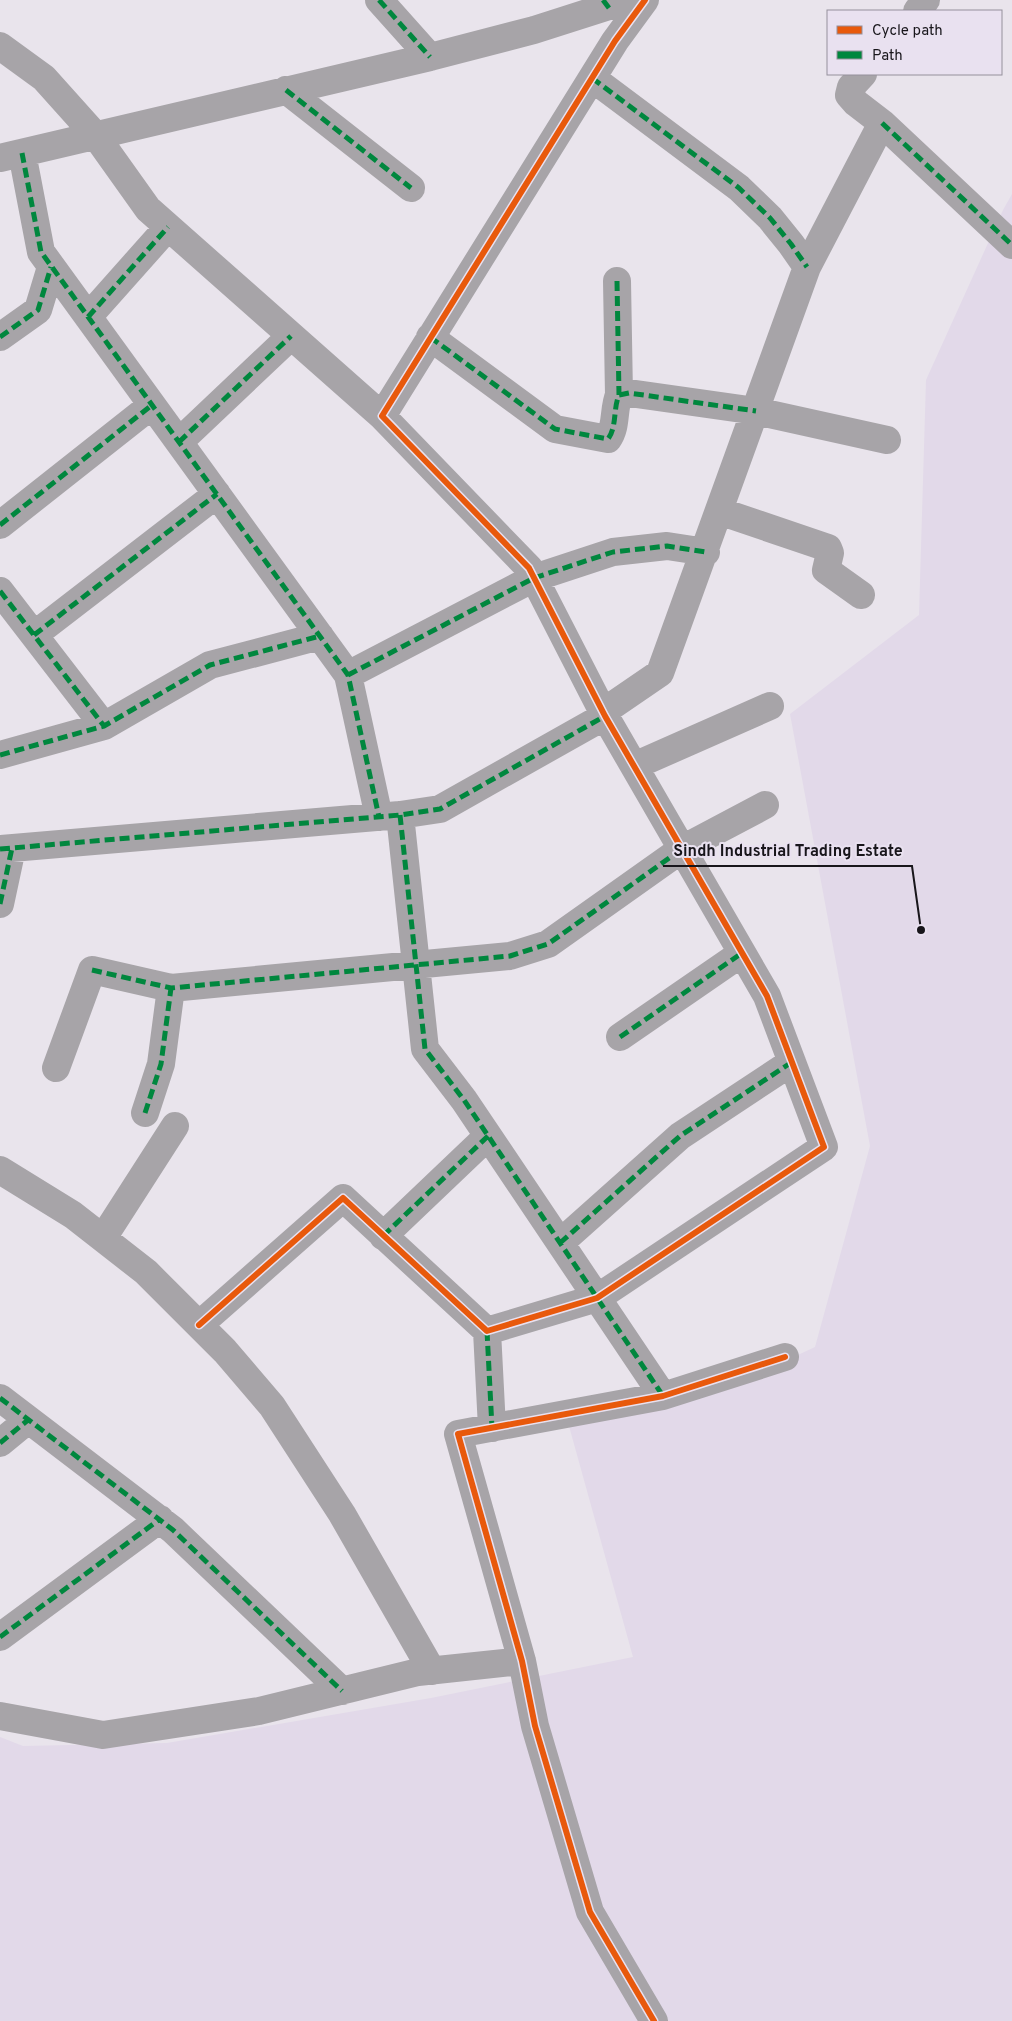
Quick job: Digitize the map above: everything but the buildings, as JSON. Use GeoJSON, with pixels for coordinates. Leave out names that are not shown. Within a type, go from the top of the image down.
{"type":"FeatureCollection","features":[{"type":"Feature","properties":{"kind":"street"},"geometry":{"type":"LineString","coordinates":[[379,0],[430,57]]}},
{"type":"Feature","properties":{"kind":"street"},"geometry":{"type":"LineString","coordinates":[[382,416],[615,41],[645,0]]}},
{"type":"Feature","properties":{"kind":"street"},"geometry":{"type":"LineString","coordinates":[[918,10],[926,0]]}},
{"type":"Feature","properties":{"kind":"street"},"geometry":{"type":"LineString","coordinates":[[613,3],[534,30],[430,57],[11,155],[41,252],[348,675],[389,816],[416,965],[425,1049],[464,1100],[663,1396]]}},
{"type":"Feature","properties":{"kind":"street"},"geometry":{"type":"LineString","coordinates":[[0,46],[44,78],[96,136],[148,209],[382,416],[529,568],[604,714],[767,996],[824,1147],[597,1298],[487,1331]]}},
{"type":"Feature","properties":{"kind":"street"},"geometry":{"type":"LineString","coordinates":[[862,75],[851,87],[849,95],[856,104],[882,123],[1012,245]]}},
{"type":"Feature","properties":{"kind":"street"},"geometry":{"type":"LineString","coordinates":[[592,78],[739,188],[770,218],[808,267]]}},
{"type":"Feature","properties":{"kind":"street"},"geometry":{"type":"LineString","coordinates":[[286,90],[411,188]]}},
{"type":"Feature","properties":{"kind":"street"},"geometry":{"type":"LineString","coordinates":[[0,904],[6,849],[389,816],[440,809],[604,714],[660,673],[706,552],[719,510],[808,267],[882,123]]}},
{"type":"Feature","properties":{"kind":"street"},"geometry":{"type":"LineString","coordinates":[[88,317],[168,227]]}},
{"type":"Feature","properties":{"kind":"street"},"geometry":{"type":"LineString","coordinates":[[0,337],[38,310],[51,266]]}},
{"type":"Feature","properties":{"kind":"street"},"geometry":{"type":"LineString","coordinates":[[430,338],[555,429],[608,439],[613,433],[616,402],[619,395],[617,281]]}},
{"type":"Feature","properties":{"kind":"street"},"geometry":{"type":"LineString","coordinates":[[179,442],[291,336]]}},
{"type":"Feature","properties":{"kind":"street"},"geometry":{"type":"LineString","coordinates":[[619,395],[629,393],[756,410],[887,440]]}},
{"type":"Feature","properties":{"kind":"street"},"geometry":{"type":"LineString","coordinates":[[0,525],[152,405]]}},
{"type":"Feature","properties":{"kind":"street"},"geometry":{"type":"LineString","coordinates":[[34,635],[217,494]]}},
{"type":"Feature","properties":{"kind":"street"},"geometry":{"type":"LineString","coordinates":[[719,510],[828,548],[830,552],[826,570],[861,594]]}},
{"type":"Feature","properties":{"kind":"street"},"geometry":{"type":"LineString","coordinates":[[348,675],[534,578],[613,552],[667,546],[706,552]]}},
{"type":"Feature","properties":{"kind":"street"},"geometry":{"type":"LineString","coordinates":[[0,591],[104,726]]}},
{"type":"Feature","properties":{"kind":"street"},"geometry":{"type":"LineString","coordinates":[[0,755],[104,726],[210,665],[320,636]]}},
{"type":"Feature","properties":{"kind":"street"},"geometry":{"type":"LineString","coordinates":[[634,766],[770,706]]}},
{"type":"Feature","properties":{"kind":"street"},"geometry":{"type":"LineString","coordinates":[[56,1068],[92,970],[170,988],[510,956],[548,944],[682,849],[765,805]]}},
{"type":"Feature","properties":{"kind":"street"},"geometry":{"type":"LineString","coordinates":[[620,1037],[742,952]]}},
{"type":"Feature","properties":{"kind":"street"},"geometry":{"type":"LineString","coordinates":[[145,1113],[161,1064],[170,988]]}},
{"type":"Feature","properties":{"kind":"street"},"geometry":{"type":"LineString","coordinates":[[560,1243],[680,1136],[792,1062]]}},
{"type":"Feature","properties":{"kind":"street"},"geometry":{"type":"LineString","coordinates":[[103,1238],[175,1126]]}},
{"type":"Feature","properties":{"kind":"street"},"geometry":{"type":"LineString","coordinates":[[383,1236],[488,1136]]}},
{"type":"Feature","properties":{"kind":"street"},"geometry":{"type":"LineString","coordinates":[[0,1170],[73,1215],[146,1272],[225,1351],[272,1406],[342,1514],[432,1671]]}},
{"type":"Feature","properties":{"kind":"street"},"geometry":{"type":"LineString","coordinates":[[199,1326],[343,1198],[487,1331],[492,1428]]}},
{"type":"Feature","properties":{"kind":"street"},"geometry":{"type":"LineString","coordinates":[[654,2021],[590,1912],[534,1726],[522,1661],[458,1434],[663,1396],[785,1357]]}},
{"type":"Feature","properties":{"kind":"street"},"geometry":{"type":"LineString","coordinates":[[0,1398],[160,1520],[342,1691]]}},
{"type":"Feature","properties":{"kind":"street"},"geometry":{"type":"LineString","coordinates":[[0,1443],[28,1420]]}},
{"type":"Feature","properties":{"kind":"street"},"geometry":{"type":"LineString","coordinates":[[0,1637],[160,1520]]}},
{"type":"Feature","properties":{"kind":"street"},"geometry":{"type":"LineString","coordinates":[[0,1716],[103,1735],[259,1711],[432,1671],[522,1661]]}},
{"type":"Feature","properties":{"kind":"shaded area"},"geometry":{"type":"Polygon","coordinates":[[[1012,194],[1012,2021],[0,2021],[0,1737],[23,1746],[167,1743],[431,1698],[633,1657],[569,1426],[785,1361],[815,1347],[870,1146],[790,714],[919,615],[926,380],[1012,194]]]}},
{"type":"Feature","properties":{"kind":"marked path"},"geometry":{"type":"LineString","coordinates":[[379,0],[430,57]]}},
{"type":"Feature","properties":{"kind":"marked path"},"geometry":{"type":"LineString","coordinates":[[603,0],[609,8]]}},
{"type":"Feature","properties":{"kind":"marked path"},"geometry":{"type":"LineString","coordinates":[[592,78],[739,188],[770,218],[807,267]]}},
{"type":"Feature","properties":{"kind":"marked path"},"geometry":{"type":"LineString","coordinates":[[286,90],[411,188]]}},
{"type":"Feature","properties":{"kind":"marked path"},"geometry":{"type":"LineString","coordinates":[[882,123],[1012,245]]}},
{"type":"Feature","properties":{"kind":"marked path"},"geometry":{"type":"LineString","coordinates":[[22,153],[41,252],[348,675],[379,817]]}},
{"type":"Feature","properties":{"kind":"marked path"},"geometry":{"type":"LineString","coordinates":[[88,317],[168,227]]}},
{"type":"Feature","properties":{"kind":"marked path"},"geometry":{"type":"LineString","coordinates":[[0,337],[38,310],[51,267]]}},
{"type":"Feature","properties":{"kind":"marked path"},"geometry":{"type":"LineString","coordinates":[[617,281],[619,395]]}},
{"type":"Feature","properties":{"kind":"marked path"},"geometry":{"type":"LineString","coordinates":[[179,442],[291,336]]}},
{"type":"Feature","properties":{"kind":"marked path"},"geometry":{"type":"LineString","coordinates":[[430,337],[555,429],[608,439],[613,429],[619,395],[629,393],[756,411]]}},
{"type":"Feature","properties":{"kind":"marked path"},"geometry":{"type":"LineString","coordinates":[[0,525],[152,405]]}},
{"type":"Feature","properties":{"kind":"marked path"},"geometry":{"type":"LineString","coordinates":[[34,635],[217,494]]}},
{"type":"Feature","properties":{"kind":"marked path"},"geometry":{"type":"LineString","coordinates":[[348,675],[534,578],[613,552],[667,546],[706,552]]}},
{"type":"Feature","properties":{"kind":"marked path"},"geometry":{"type":"LineString","coordinates":[[0,591],[104,726]]}},
{"type":"Feature","properties":{"kind":"marked path"},"geometry":{"type":"LineString","coordinates":[[0,755],[104,726],[210,665],[320,636]]}},
{"type":"Feature","properties":{"kind":"marked path"},"geometry":{"type":"LineString","coordinates":[[0,849],[400,815],[440,809],[605,716]]}},
{"type":"Feature","properties":{"kind":"marked path"},"geometry":{"type":"LineString","coordinates":[[400,815],[425,1049],[464,1100],[663,1396]]}},
{"type":"Feature","properties":{"kind":"marked path"},"geometry":{"type":"LineString","coordinates":[[0,904],[12,848]]}},
{"type":"Feature","properties":{"kind":"marked path"},"geometry":{"type":"LineString","coordinates":[[92,970],[171,988],[510,956],[548,944],[682,849]]}},
{"type":"Feature","properties":{"kind":"marked path"},"geometry":{"type":"LineString","coordinates":[[620,1037],[742,953]]}},
{"type":"Feature","properties":{"kind":"marked path"},"geometry":{"type":"LineString","coordinates":[[145,1113],[161,1064],[171,988]]}},
{"type":"Feature","properties":{"kind":"marked path"},"geometry":{"type":"LineString","coordinates":[[560,1243],[680,1136],[792,1062]]}},
{"type":"Feature","properties":{"kind":"marked path"},"geometry":{"type":"LineString","coordinates":[[383,1236],[488,1136]]}},
{"type":"Feature","properties":{"kind":"marked path"},"geometry":{"type":"LineString","coordinates":[[487,1331],[492,1428]]}},
{"type":"Feature","properties":{"kind":"marked path"},"geometry":{"type":"LineString","coordinates":[[0,1398],[173,1530],[342,1691]]}},
{"type":"Feature","properties":{"kind":"marked path"},"geometry":{"type":"LineString","coordinates":[[0,1443],[28,1420]]}},
{"type":"Feature","properties":{"kind":"marked path"},"geometry":{"type":"LineString","coordinates":[[0,1637],[160,1519]]}},
{"type":"Feature","properties":{"kind":"cycle path"},"geometry":{"type":"LineString","coordinates":[[199,1325],[343,1198],[487,1331],[597,1298],[824,1147],[767,996],[605,716],[529,568],[382,416],[615,41],[645,0]]}},
{"type":"Feature","properties":{"kind":"cycle path"},"geometry":{"type":"LineString","coordinates":[[654,2021],[590,1912],[535,1726],[522,1661],[458,1434],[663,1396],[785,1357]]}},
{"type":"Feature","properties":{"kind":"place","name":"Sindh Industrial Trading Estate"},"geometry":{"type":"Point","coordinates":[921,930]}}]}
